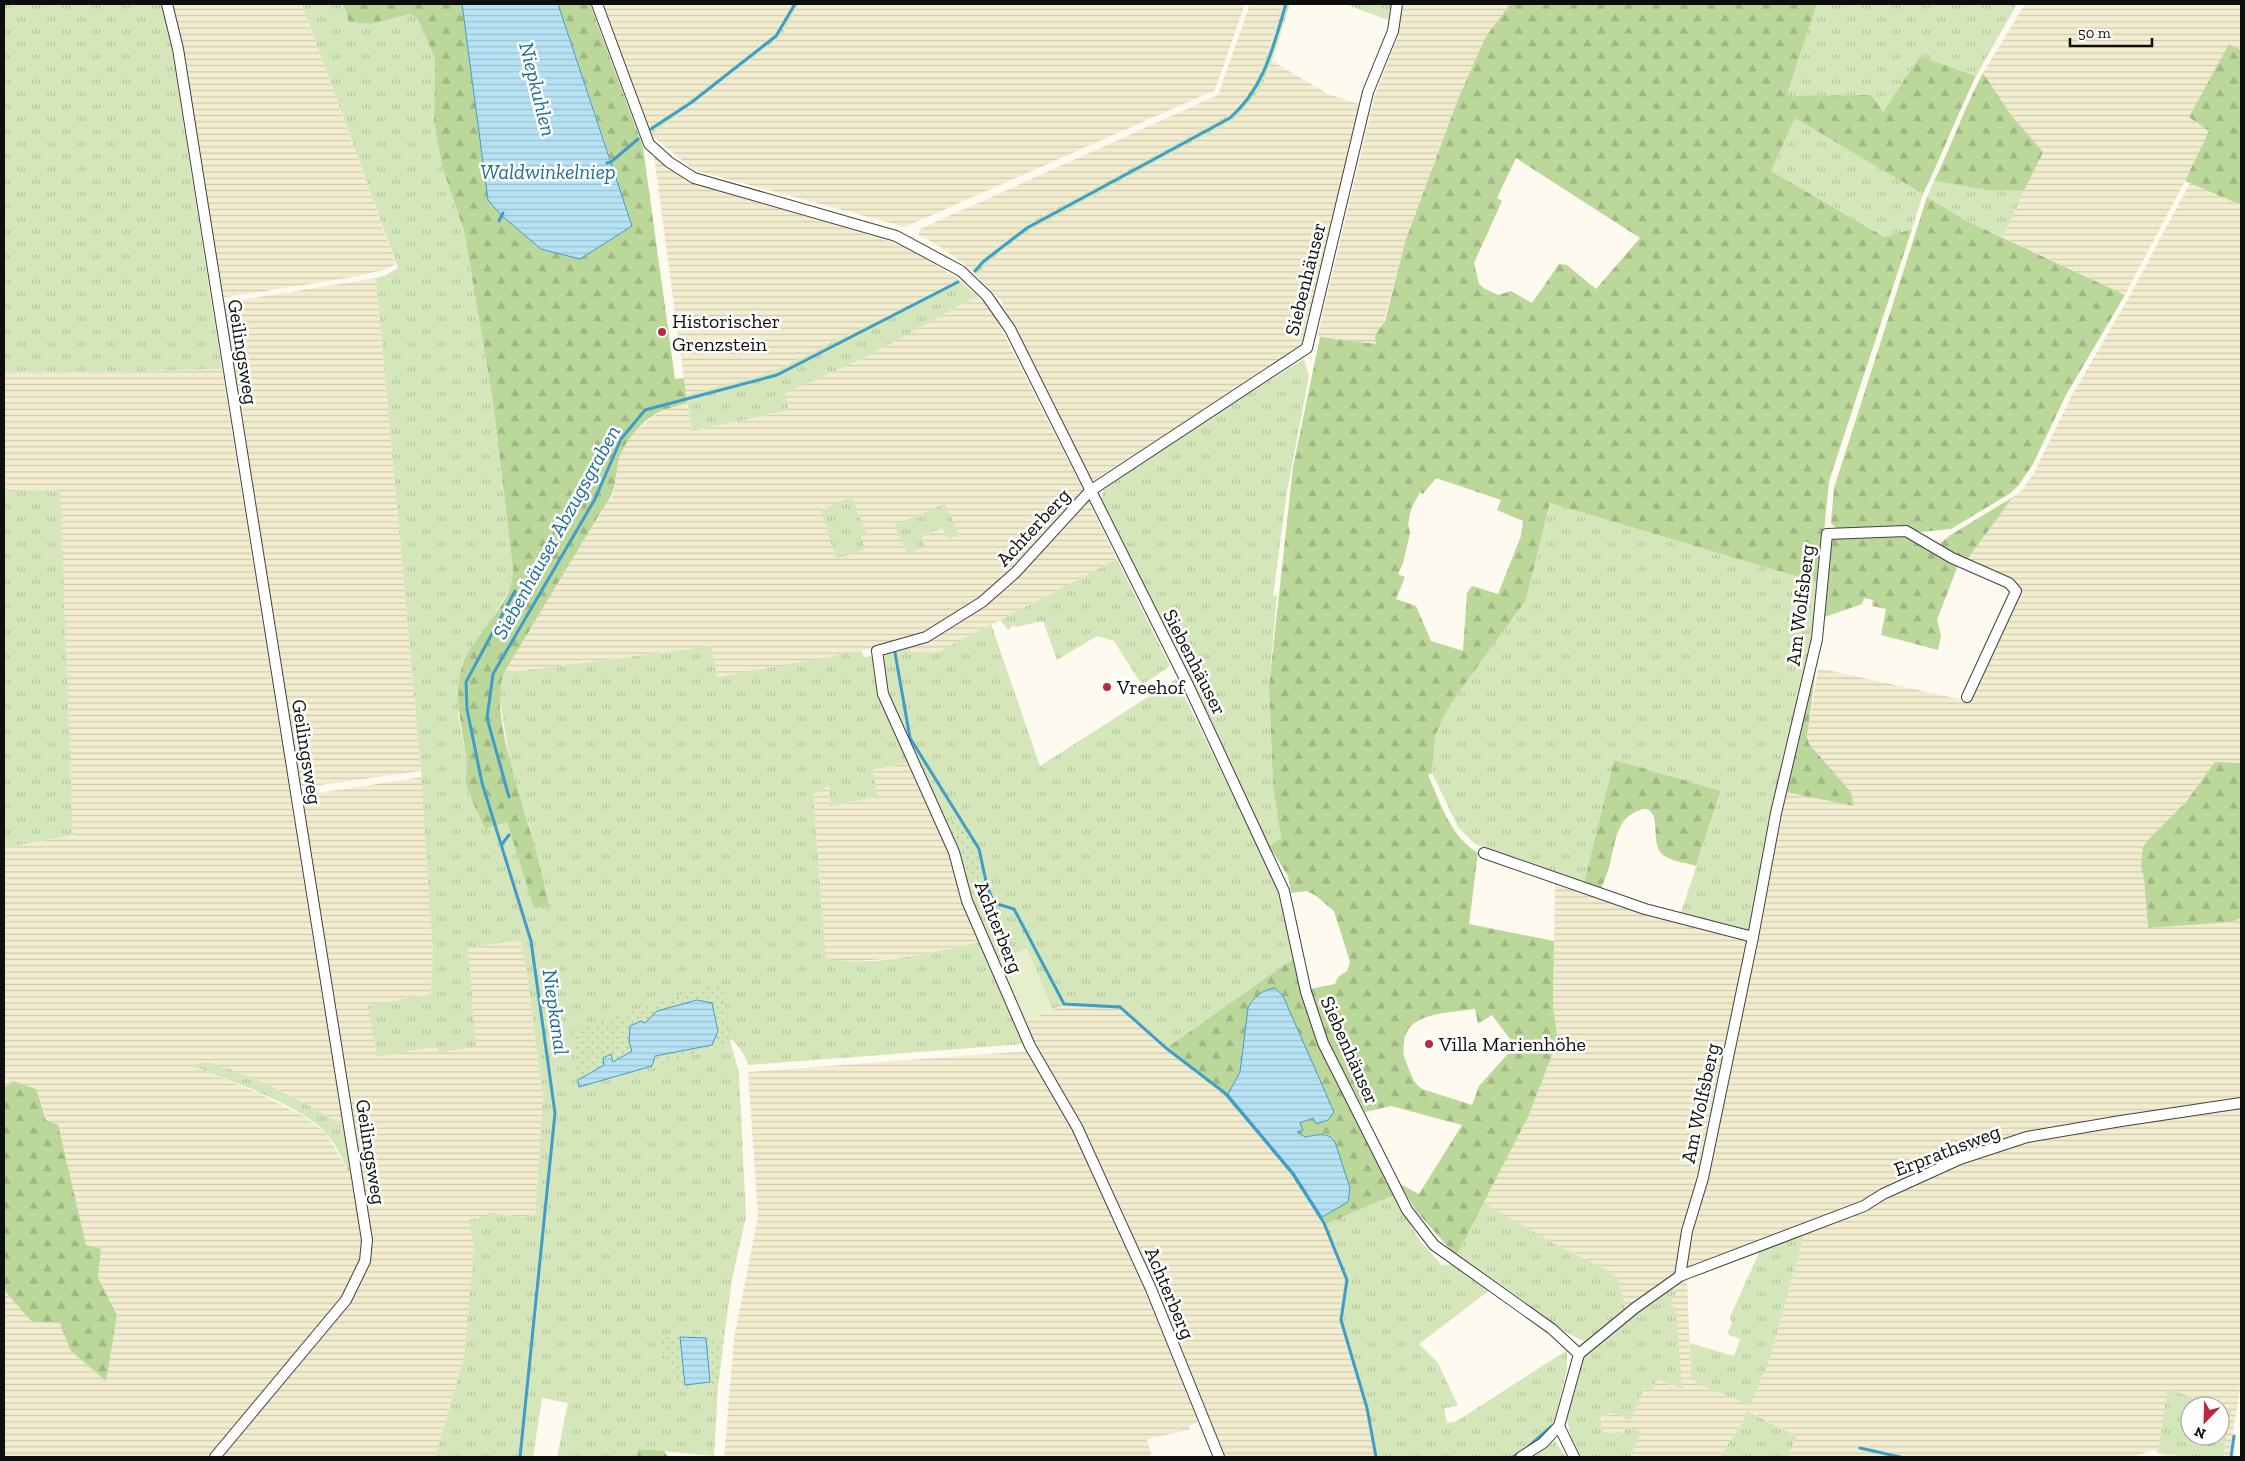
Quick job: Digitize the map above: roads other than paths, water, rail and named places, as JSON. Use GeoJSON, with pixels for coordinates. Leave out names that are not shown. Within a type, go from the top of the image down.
{"type":"FeatureCollection","features":[{"type":"Feature","properties":{"kind":"street","name":"Geilingsweg"},"geometry":{"type":"LineString","coordinates":[[167,4],[178,49],[367,1240],[365,1262],[346,1300],[215,1457]]}},
{"type":"Feature","properties":{"kind":"street"},"geometry":{"type":"LineString","coordinates":[[597,4],[649,144],[669,162],[694,178],[896,236],[962,271],[987,296],[1010,329],[1090,491]]}},
{"type":"Feature","properties":{"kind":"street","name":"Siebenhäuser"},"geometry":{"type":"LineString","coordinates":[[1397,4],[1393,31],[1368,92],[1307,348],[1090,491],[1189,687],[1284,891],[1306,992],[1323,1043],[1407,1210],[1434,1245],[1552,1329],[1580,1354]]}},
{"type":"Feature","properties":{"kind":"street","name":"Achterberg"},"geometry":{"type":"LineString","coordinates":[[1090,491],[1016,572],[982,602],[926,637],[877,650],[879,668],[883,694],[954,852],[966,901],[1030,1046],[1077,1127],[1151,1289],[1219,1457]]}},
{"type":"Feature","properties":{"kind":"street","name":"Am Wolfsberg"},"geometry":{"type":"LineString","coordinates":[[1680,1276],[1687,1231],[1703,1178],[1753,938],[1776,813],[1818,639],[1827,534],[1906,531],[1952,558],[2010,583],[2016,591],[1967,697]]}},
{"type":"Feature","properties":{"kind":"street"},"geometry":{"type":"LineString","coordinates":[[1484,853],[1646,909],[1753,938]]}},
{"type":"Feature","properties":{"kind":"street","name":"Erprathsweg"},"geometry":{"type":"LineString","coordinates":[[1580,1354],[1635,1308],[1680,1276],[1864,1206],[1884,1194],[1960,1159],[2027,1137],[2121,1120],[2241,1103]]}},
{"type":"Feature","properties":{"kind":"street"},"geometry":{"type":"LineString","coordinates":[[1521,1457],[1543,1444],[1559,1426],[1580,1354]]}},
{"type":"Feature","properties":{"kind":"street"},"geometry":{"type":"LineString","coordinates":[[1559,1426],[1574,1457]]}},
{"type":"Feature","properties":{"kind":"water","name":"Waldwinkelniep"},"geometry":{"type":"Polygon","coordinates":[[[462,4],[558,4],[632,226],[580,259],[541,249],[501,215],[488,200],[462,4]]]}},
{"type":"Feature","properties":{"kind":"water"},"geometry":{"type":"Polygon","coordinates":[[[1275,988],[1283,996],[1334,1112],[1328,1120],[1316,1124],[1313,1118],[1300,1123],[1303,1130],[1297,1132],[1305,1137],[1329,1136],[1335,1142],[1350,1188],[1348,1202],[1322,1217],[1294,1173],[1228,1094],[1240,1072],[1248,1008],[1259,995],[1275,988]]]}},
{"type":"Feature","properties":{"kind":"water"},"geometry":{"type":"Polygon","coordinates":[[[697,1000],[712,1003],[718,1031],[712,1045],[655,1056],[652,1066],[579,1087],[578,1080],[604,1065],[603,1058],[611,1054],[613,1062],[632,1051],[629,1042],[630,1026],[641,1021],[645,1023],[657,1011],[697,1000]]]}},
{"type":"Feature","properties":{"kind":"water"},"geometry":{"type":"Polygon","coordinates":[[[680,1337],[706,1338],[710,1382],[685,1385],[680,1337]]]}},
{"type":"Feature","properties":{"kind":"waterway"},"geometry":{"type":"LineString","coordinates":[[651,129],[692,102],[776,36],[795,4]]}},
{"type":"Feature","properties":{"kind":"waterway","name":"Siebenhäuser Abzugsgraben"},"geometry":{"type":"LineString","coordinates":[[975,271],[984,261],[1027,228],[1230,118],[1242,106],[1260,80],[1272,51],[1286,4]]}},
{"type":"Feature","properties":{"kind":"waterway"},"geometry":{"type":"LineString","coordinates":[[607,163],[611,162],[638,139]]}},
{"type":"Feature","properties":{"kind":"waterway","name":"Niepkuhlen"},"geometry":{"type":"LineString","coordinates":[[499,221],[503,213]]}},
{"type":"Feature","properties":{"kind":"waterway","name":"Siebenhäuser Abzugsgraben"},"geometry":{"type":"LineString","coordinates":[[509,797],[487,718],[493,674],[595,499],[621,439],[645,410],[777,375],[958,282]]}},
{"type":"Feature","properties":{"kind":"waterway","name":"Niepkanal"},"geometry":{"type":"LineString","coordinates":[[515,591],[466,682],[467,709],[482,783],[531,941],[555,1113],[520,1457]]}},
{"type":"Feature","properties":{"kind":"waterway"},"geometry":{"type":"LineString","coordinates":[[894,647],[910,738],[979,849],[987,886],[994,903],[1014,909],[1064,1004],[1120,1007],[1166,1048],[1225,1093],[1293,1174],[1324,1223],[1347,1280],[1341,1320],[1367,1408],[1376,1457]]}},
{"type":"Feature","properties":{"kind":"waterway","name":"Siebenhäuser Abzugsgraben"},"geometry":{"type":"LineString","coordinates":[[502,844],[509,835]]}},
{"type":"Feature","properties":{"kind":"waterway"},"geometry":{"type":"LineString","coordinates":[[1528,1447],[1552,1426]]}},
{"type":"Feature","properties":{"kind":"waterway"},"geometry":{"type":"LineString","coordinates":[[2231,1457],[2234,1436]]}},
{"type":"Feature","properties":{"kind":"waterway"},"geometry":{"type":"LineString","coordinates":[[1860,1448],[1900,1457]]}},
{"type":"Feature","properties":{"kind":"waterway"},"geometry":{"type":"LineString","coordinates":[[1513,1457],[1519,1453]]}},
{"type":"Feature","properties":{"kind":"place","name":"Historischer Grenzstein"},"geometry":{"type":"Point","coordinates":[662,332]}},
{"type":"Feature","properties":{"kind":"place","name":"Vreehof"},"geometry":{"type":"Point","coordinates":[1107,687]}},
{"type":"Feature","properties":{"kind":"place","name":"Villa Marienhöhe"},"geometry":{"type":"Point","coordinates":[1429,1044]}}]}
